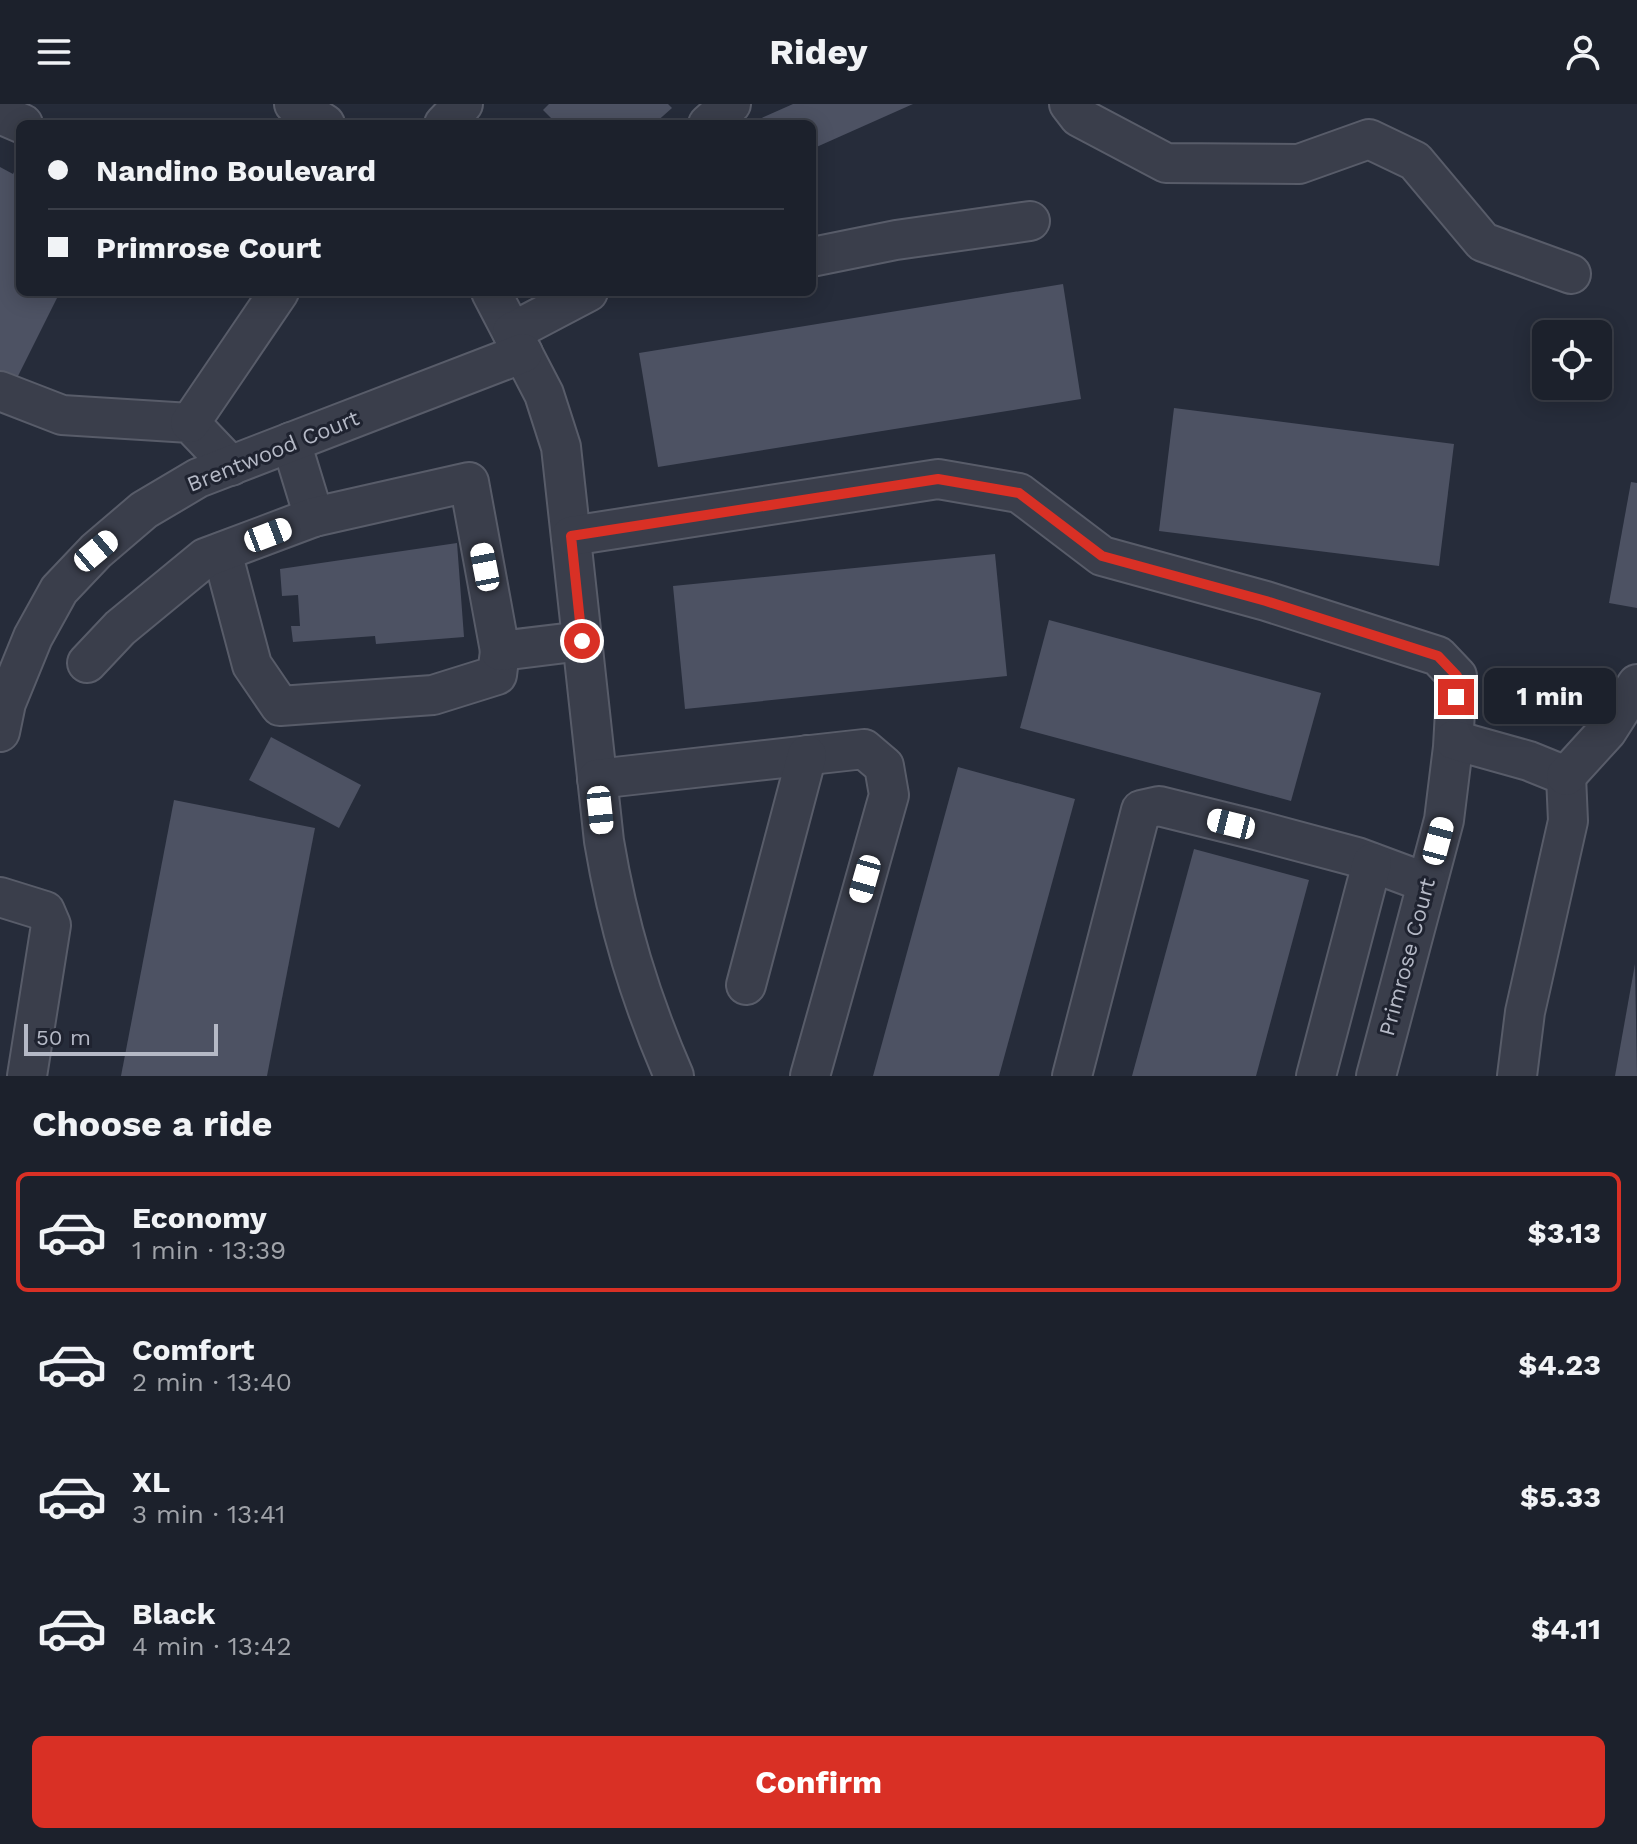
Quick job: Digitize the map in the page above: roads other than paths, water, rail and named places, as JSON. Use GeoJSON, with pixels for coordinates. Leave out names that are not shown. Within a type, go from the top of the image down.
{"type":"FeatureCollection","features":[{"type":"Feature","properties":{"kind":"street"},"geometry":{"type":"LineString","coordinates":[[294,104],[319,120]]}},
{"type":"Feature","properties":{"kind":"street"},"geometry":{"type":"LineString","coordinates":[[448,120],[463,104]]}},
{"type":"Feature","properties":{"kind":"street"},"geometry":{"type":"LineString","coordinates":[[713,120],[731,104]]}},
{"type":"Feature","properties":{"kind":"street"},"geometry":{"type":"LineString","coordinates":[[1069,104],[1079,117],[1166,163],[1299,164],[1369,139],[1415,161],[1483,242],[1571,274]]}},
{"type":"Feature","properties":{"kind":"street"},"geometry":{"type":"LineString","coordinates":[[816,256],[896,240],[1030,221]]}},
{"type":"Feature","properties":{"kind":"street"},"geometry":{"type":"LineString","coordinates":[[190,423],[276,296]]}},
{"type":"Feature","properties":{"kind":"street"},"geometry":{"type":"LineString","coordinates":[[493,296],[544,394],[561,447],[597,779],[614,905],[637,985],[674,1076]]}},
{"type":"Feature","properties":{"kind":"street","name":"Brentwood Court"},"geometry":{"type":"LineString","coordinates":[[0,732],[10,664],[33,637],[59,590],[96,551],[144,510],[198,478],[291,442],[518,342],[582,296]]}},
{"type":"Feature","properties":{"kind":"street"},"geometry":{"type":"LineString","coordinates":[[0,391],[62,415],[190,423],[231,466]]}},
{"type":"Feature","properties":{"kind":"street"},"geometry":{"type":"LineString","coordinates":[[291,442],[314,517]]}},
{"type":"Feature","properties":{"kind":"street","name":"Primrose Court"},"geometry":{"type":"LineString","coordinates":[[571,536],[938,479],[1019,493],[1102,556],[1266,601],[1438,656],[1457,676],[1454,740],[1444,820],[1376,1076]]}},
{"type":"Feature","properties":{"kind":"street"},"geometry":{"type":"LineString","coordinates":[[87,663],[120,628],[205,558],[314,517],[469,482],[500,651],[497,675],[433,695],[280,706],[252,665],[222,552]]}},
{"type":"Feature","properties":{"kind":"street"},"geometry":{"type":"LineString","coordinates":[[500,651],[582,641]]}},
{"type":"Feature","properties":{"kind":"street"},"geometry":{"type":"LineString","coordinates":[[1517,1076],[1525,1012],[1568,821],[1566,776],[1607,731],[1637,684]]}},
{"type":"Feature","properties":{"kind":"street"},"geometry":{"type":"LineString","coordinates":[[1454,740],[1529,761],[1566,776]]}},
{"type":"Feature","properties":{"kind":"street"},"geometry":{"type":"LineString","coordinates":[[597,779],[864,749],[884,766],[889,795],[810,1076]]}},
{"type":"Feature","properties":{"kind":"street"},"geometry":{"type":"LineString","coordinates":[[746,985],[807,755]]}},
{"type":"Feature","properties":{"kind":"street"},"geometry":{"type":"LineString","coordinates":[[1072,1076],[1141,810],[1159,806],[1372,863],[1427,883]]}},
{"type":"Feature","properties":{"kind":"street"},"geometry":{"type":"LineString","coordinates":[[1316,1076],[1372,863]]}},
{"type":"Feature","properties":{"kind":"street"},"geometry":{"type":"LineString","coordinates":[[0,897],[45,911],[51,925],[27,1076]]}}]}
